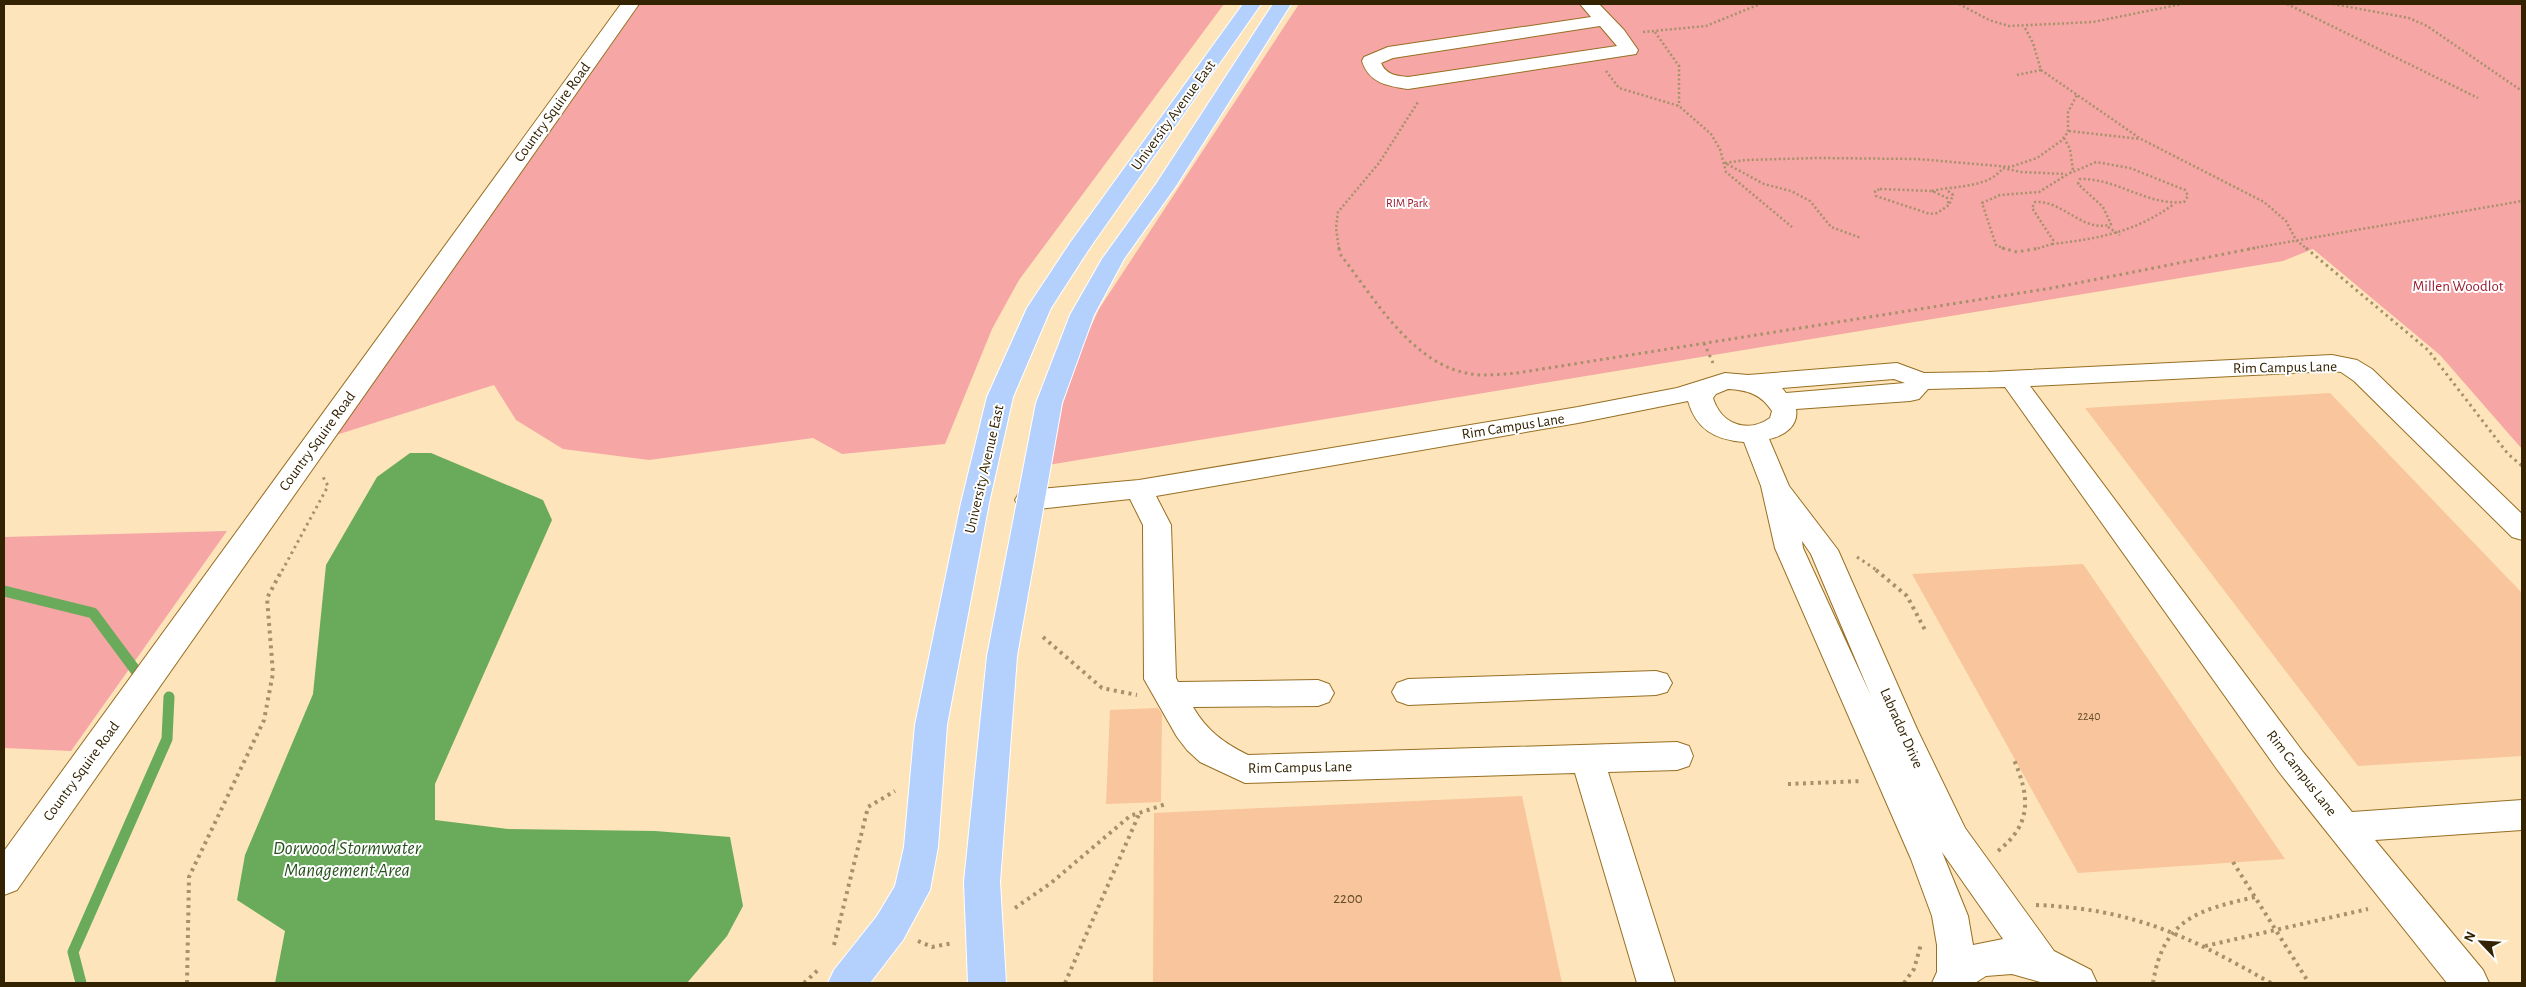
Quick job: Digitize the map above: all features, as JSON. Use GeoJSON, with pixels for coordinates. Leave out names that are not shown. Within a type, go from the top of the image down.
{"type":"FeatureCollection","features":[{"type":"Feature","properties":{"kind":"main road","name":"University Avenue East"},"geometry":{"type":"LineString","coordinates":[[847,983],[890,928],[912,890],[921,847],[931,725],[975,503],[1000,397],[1039,308],[1078,248],[1252,4]]}},
{"type":"Feature","properties":{"kind":"main road","name":"University Avenue East"},"geometry":{"type":"LineString","coordinates":[[987,983],[982,882],[1002,656],[1029,500],[1049,403],[1082,315],[1113,259],[1165,186],[1282,4]]}},
{"type":"Feature","properties":{"kind":"street","name":"Country Squire Road"},"geometry":{"type":"LineString","coordinates":[[4,880],[630,4]]}},
{"type":"Feature","properties":{"kind":"street"},"geometry":{"type":"LineString","coordinates":[[1589,4],[1618,34],[1629,50],[1408,83],[1386,80],[1374,71],[1371,61],[1388,53],[1604,20]]}},
{"type":"Feature","properties":{"kind":"street","name":"Rim Campus Lane"},"geometry":{"type":"LineString","coordinates":[[1748,383],[1897,371],[1921,381],[2012,379],[2332,363],[2348,366],[2363,374],[2522,530]]}},
{"type":"Feature","properties":{"kind":"street","name":"Rim Campus Lane"},"geometry":{"type":"LineString","coordinates":[[1029,500],[1140,488],[1578,415],[1678,396],[1711,378]]}},
{"type":"Feature","properties":{"kind":"street"},"geometry":{"type":"LineString","coordinates":[[1711,378],[1748,383],[1773,394],[1781,402],[1785,412],[1784,421],[1778,428],[1754,435],[1728,430],[1707,417],[1702,411],[1700,398],[1711,378]]}},
{"type":"Feature","properties":{"kind":"street","name":"Rim Campus Lane"},"geometry":{"type":"LineString","coordinates":[[2012,379],[2292,762],[2470,983]]}},
{"type":"Feature","properties":{"kind":"street"},"geometry":{"type":"LineString","coordinates":[[1781,402],[1910,393],[1921,381]]}},
{"type":"Feature","properties":{"kind":"street","name":"Labrador Drive"},"geometry":{"type":"LineString","coordinates":[[1754,435],[1776,486],[1789,548],[1928,859],[1950,916],[1955,945],[1954,979]]}},
{"type":"Feature","properties":{"kind":"street","name":"Labrador Drive"},"geometry":{"type":"LineString","coordinates":[[1776,486],[1824,550],[1901,729],[1953,839],[2041,964]]}},
{"type":"Feature","properties":{"kind":"street","name":"Rim Campus Lane"},"geometry":{"type":"LineString","coordinates":[[1140,488],[1158,524],[1160,679],[1154,695],[1212,752],[1245,769],[1678,756]]}},
{"type":"Feature","properties":{"kind":"street"},"geometry":{"type":"LineString","coordinates":[[1408,692],[1656,683]]}},
{"type":"Feature","properties":{"kind":"street"},"geometry":{"type":"LineString","coordinates":[[1154,695],[1318,693]]}},
{"type":"Feature","properties":{"kind":"street"},"geometry":{"type":"LineString","coordinates":[[1588,759],[1645,952],[1656,983]]}},
{"type":"Feature","properties":{"kind":"street","name":"Rim Campus Lane"},"geometry":{"type":"LineString","coordinates":[[2344,827],[2522,815]]}},
{"type":"Feature","properties":{"kind":"street"},"geometry":{"type":"LineString","coordinates":[[1954,979],[1966,966],[1992,957],[2008,956],[2041,964],[2078,983]]}},
{"type":"Feature","properties":{"kind":"path"},"geometry":{"type":"LineString","coordinates":[[1618,34],[1706,26],[1760,4]]}},
{"type":"Feature","properties":{"kind":"path"},"geometry":{"type":"LineString","coordinates":[[1958,4],[1988,20],[2009,26],[2093,22],[2182,4]]}},
{"type":"Feature","properties":{"kind":"path"},"geometry":{"type":"LineString","coordinates":[[2287,4],[2478,98]]}},
{"type":"Feature","properties":{"kind":"path"},"geometry":{"type":"LineString","coordinates":[[2333,4],[2409,18],[2427,26],[2522,90]]}},
{"type":"Feature","properties":{"kind":"path"},"geometry":{"type":"LineString","coordinates":[[2024,26],[2033,43],[2041,70],[2141,139],[2264,202],[2286,221],[2296,240],[2428,350],[2508,454],[2522,466]]}},
{"type":"Feature","properties":{"kind":"path"},"geometry":{"type":"LineString","coordinates":[[1655,32],[1680,66],[1679,106]]}},
{"type":"Feature","properties":{"kind":"path"},"geometry":{"type":"LineString","coordinates":[[1593,56],[1620,88],[1679,106],[1711,134],[1720,149],[1726,172],[1792,227]]}},
{"type":"Feature","properties":{"kind":"path"},"geometry":{"type":"LineString","coordinates":[[2017,75],[2041,70]]}},
{"type":"Feature","properties":{"kind":"path"},"geometry":{"type":"LineString","coordinates":[[1432,80],[1378,163],[1338,212],[1336,228],[1340,254],[1401,332],[1426,354],[1454,369],[1481,375],[1517,373],[2052,288],[2296,240],[2522,201]]}},
{"type":"Feature","properties":{"kind":"path"},"geometry":{"type":"LineString","coordinates":[[1948,190],[1952,195],[1949,205],[1937,214],[1922,212],[1876,196],[1875,191],[1884,189],[1948,190],[1997,177],[2003,168],[2028,162],[2058,145],[2069,131],[2068,111],[2078,96]]}},
{"type":"Feature","properties":{"kind":"path"},"geometry":{"type":"LineString","coordinates":[[2069,131],[2141,139]]}},
{"type":"Feature","properties":{"kind":"path"},"geometry":{"type":"LineString","coordinates":[[2064,138],[2070,149],[2073,170],[2070,174]]}},
{"type":"Feature","properties":{"kind":"path"},"geometry":{"type":"LineString","coordinates":[[1725,163],[1770,159],[1891,160],[1932,158],[2040,173],[2070,174],[2080,179],[2094,179],[2174,204]]}},
{"type":"Feature","properties":{"kind":"path"},"geometry":{"type":"LineString","coordinates":[[2096,162],[2115,164],[2185,190],[2188,196],[2187,200],[2174,204],[2155,219],[2120,235],[2052,244],[2033,251],[2011,251],[2002,248],[1993,239],[1982,202],[1986,198],[1999,195],[2029,194],[2049,188],[2070,174],[2096,162]]}},
{"type":"Feature","properties":{"kind":"path"},"geometry":{"type":"LineString","coordinates":[[1725,163],[1764,184],[1791,191],[1810,201],[1831,227],[1861,238]]}},
{"type":"Feature","properties":{"kind":"path"},"geometry":{"type":"LineString","coordinates":[[2080,179],[2078,184],[2102,207],[2110,218],[2111,224],[2108,227]]}},
{"type":"Feature","properties":{"kind":"path"},"geometry":{"type":"LineString","coordinates":[[1932,191],[1947,198],[1949,205]]}},
{"type":"Feature","properties":{"kind":"path"},"geometry":{"type":"LineString","coordinates":[[2029,194],[2038,200],[2048,202],[2096,226],[2108,227],[2120,235]]}},
{"type":"Feature","properties":{"kind":"path"},"geometry":{"type":"LineString","coordinates":[[2038,200],[2033,204],[2032,208],[2053,240],[2052,244]]}},
{"type":"Feature","properties":{"kind":"path"},"geometry":{"type":"LineString","coordinates":[[1704,343],[1711,378]]}},
{"type":"Feature","properties":{"kind":"path"},"geometry":{"type":"LineString","coordinates":[[187,983],[189,877],[264,720],[274,672],[267,598],[328,486],[322,476],[292,475]]}},
{"type":"Feature","properties":{"kind":"path"},"geometry":{"type":"LineString","coordinates":[[1852,557],[1858,557],[1881,573],[1907,596],[1925,630]]}},
{"type":"Feature","properties":{"kind":"path"},"geometry":{"type":"LineString","coordinates":[[1043,636],[1102,688],[1154,695]]}},
{"type":"Feature","properties":{"kind":"path"},"geometry":{"type":"LineString","coordinates":[[1996,852],[2019,833],[2026,801],[2023,780],[2014,760]]}},
{"type":"Feature","properties":{"kind":"path"},"geometry":{"type":"LineString","coordinates":[[1788,784],[1864,780]]}},
{"type":"Feature","properties":{"kind":"path"},"geometry":{"type":"LineString","coordinates":[[1013,910],[1051,883],[1130,816],[1166,804]]}},
{"type":"Feature","properties":{"kind":"path"},"geometry":{"type":"LineString","coordinates":[[834,947],[868,807]]}},
{"type":"Feature","properties":{"kind":"path"},"geometry":{"type":"LineString","coordinates":[[1065,983],[1140,812]]}},
{"type":"Feature","properties":{"kind":"path"},"geometry":{"type":"LineString","coordinates":[[2233,862],[2309,983]]}},
{"type":"Feature","properties":{"kind":"path"},"geometry":{"type":"LineString","coordinates":[[2153,983],[2156,959],[2163,942],[2173,931],[2193,916],[2224,904],[2255,897]]}},
{"type":"Feature","properties":{"kind":"path"},"geometry":{"type":"LineString","coordinates":[[2028,905],[2083,906],[2139,918],[2173,931],[2204,946],[2271,983]]}},
{"type":"Feature","properties":{"kind":"path"},"geometry":{"type":"LineString","coordinates":[[2204,946],[2368,909]]}},
{"type":"Feature","properties":{"kind":"path"},"geometry":{"type":"LineString","coordinates":[[916,940],[932,947],[956,943]]}},
{"type":"Feature","properties":{"kind":"path"},"geometry":{"type":"LineString","coordinates":[[1904,983],[1914,969],[1921,940]]}},
{"type":"Feature","properties":{"kind":"green space"},"geometry":{"type":"Polygon","coordinates":[[[640,4],[1224,4],[1019,280],[992,329],[945,444],[842,454],[813,438],[649,460],[563,449],[516,420],[494,385],[336,435],[640,4]]]}},
{"type":"Feature","properties":{"kind":"green space","name":"RIM Park"},"geometry":{"type":"Polygon","coordinates":[[[1299,4],[2522,4],[2522,449],[2440,355],[2313,249],[2283,261],[1048,465],[1057,424],[1069,385],[1082,347],[1099,309],[1299,4]]]}},
{"type":"Feature","properties":{"kind":"green space"},"geometry":{"type":"Polygon","coordinates":[[[227,531],[71,751],[4,748],[4,537],[227,531]]]}},
{"type":"Feature","properties":{"kind":"water","name":"Dorwood Stormwater Management Area"},"geometry":{"type":"Polygon","coordinates":[[[410,453],[431,453],[543,500],[552,520],[435,784],[435,820],[508,829],[655,831],[730,837],[743,906],[727,936],[687,983],[275,983],[285,931],[237,900],[245,855],[313,694],[326,565],[377,477],[410,453]]]}},
{"type":"Feature","properties":{"kind":"building"},"geometry":{"type":"Polygon","coordinates":[[[2330,393],[2522,593],[2522,756],[2358,766],[2085,408],[2330,393]]]}},
{"type":"Feature","properties":{"kind":"building"},"geometry":{"type":"Polygon","coordinates":[[[2083,564],[2285,859],[2078,873],[1912,574],[2083,564]]]}},
{"type":"Feature","properties":{"kind":"building"},"geometry":{"type":"Polygon","coordinates":[[[1158,708],[1162,714],[1161,802],[1106,804],[1110,710],[1158,708]]]}},
{"type":"Feature","properties":{"kind":"building"},"geometry":{"type":"Polygon","coordinates":[[[1522,796],[1562,983],[1153,983],[1154,813],[1522,796]]]}},
{"type":"Feature","properties":{"kind":"waterway"},"geometry":{"type":"LineString","coordinates":[[4,591],[93,613],[136,671]]}},
{"type":"Feature","properties":{"kind":"waterway"},"geometry":{"type":"LineString","coordinates":[[81,983],[73,952],[167,739],[169,697]]}},
{"type":"Feature","properties":{"kind":"park label","name":"Millen Woodlot"},"geometry":{"type":"Point","coordinates":[2458,286]}}]}
